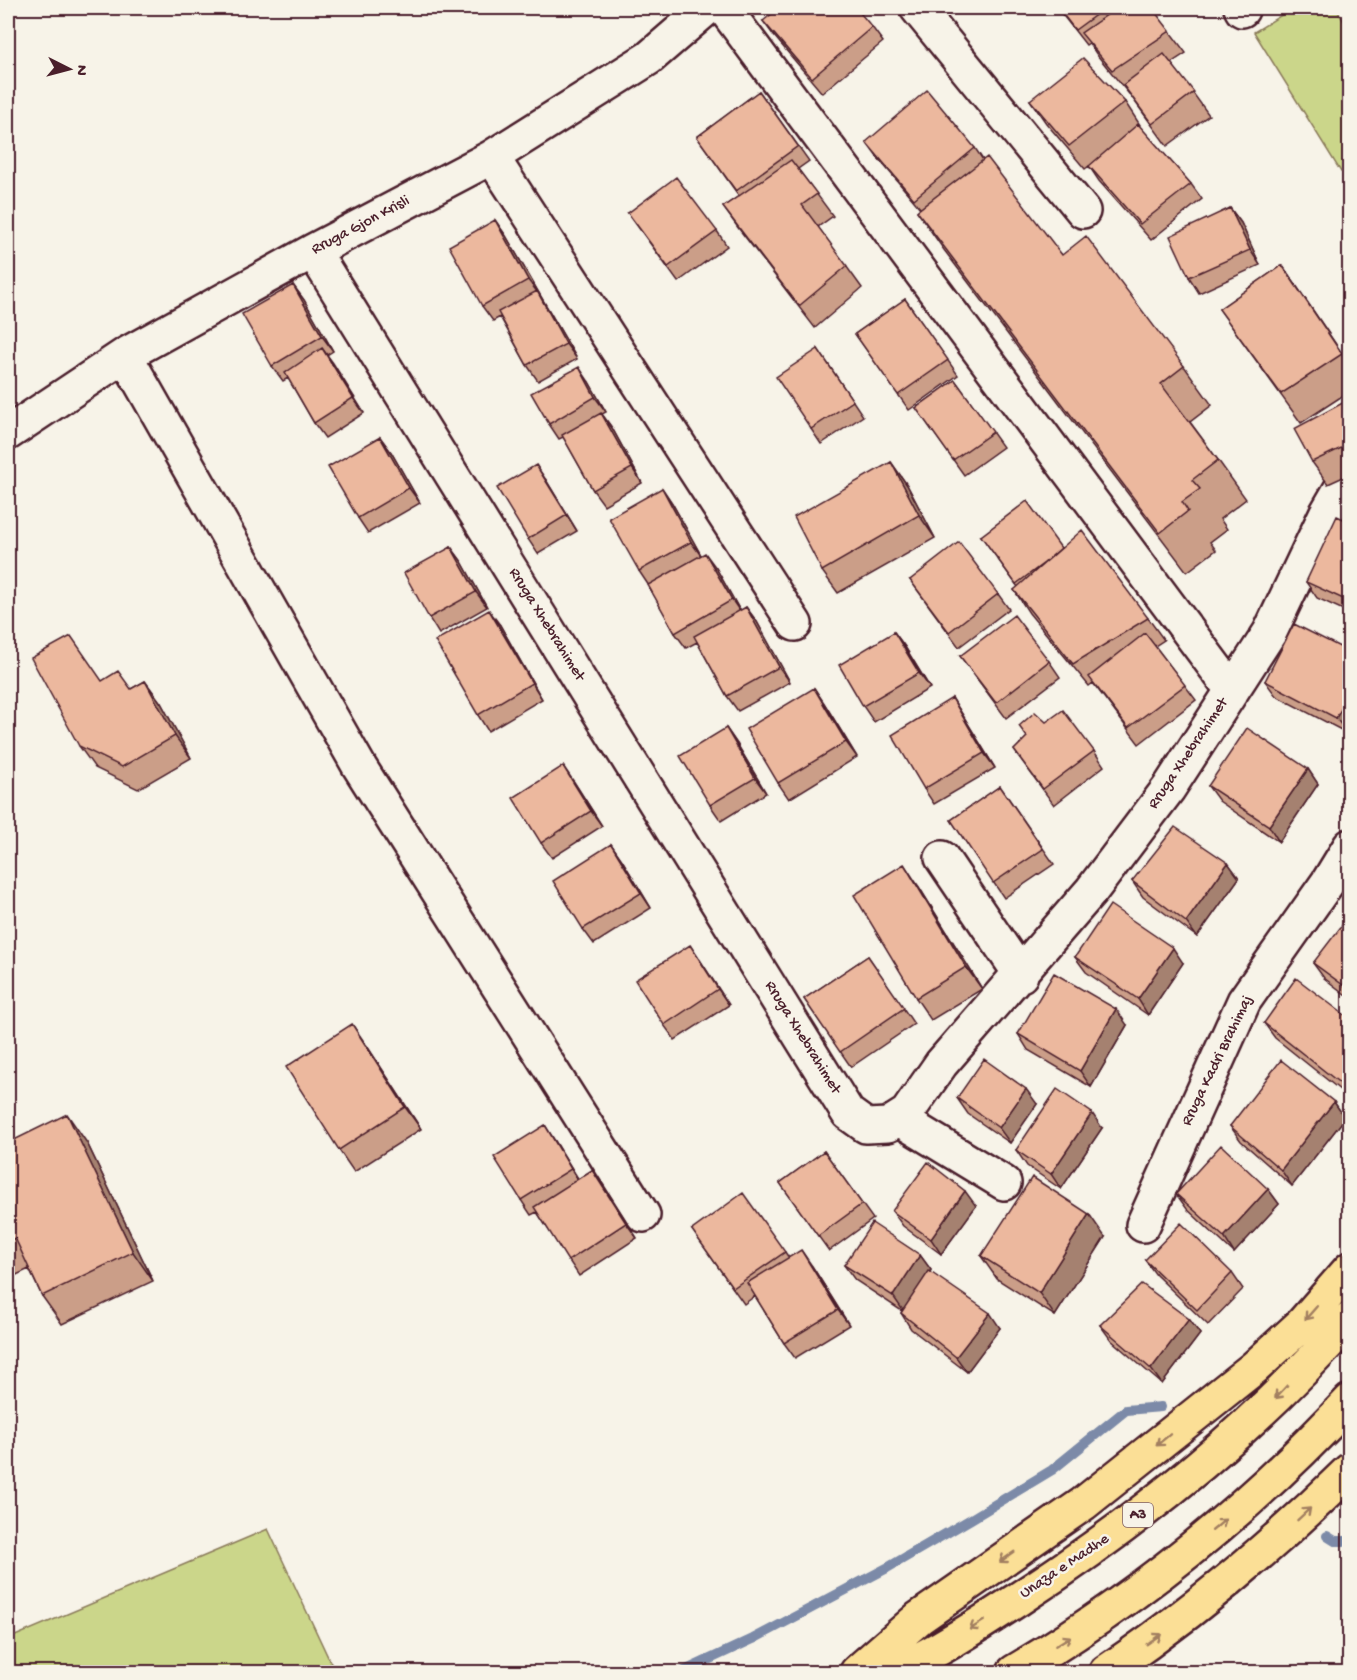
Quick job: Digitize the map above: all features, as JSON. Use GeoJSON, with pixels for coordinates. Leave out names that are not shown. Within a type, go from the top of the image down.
{"type":"FeatureCollection","features":[{"type":"Feature","properties":{"kind":"highway"},"geometry":{"type":"LineString","coordinates":[[857,1672],[918,1618],[1083,1504],[1255,1367],[1302,1324],[1350,1269]]}},
{"type":"Feature","properties":{"kind":"highway","name":"Unaza e Madhe"},"geometry":{"type":"LineString","coordinates":[[895,1672],[972,1629],[1089,1553],[1181,1482],[1271,1402],[1350,1318]]}},
{"type":"Feature","properties":{"kind":"highway"},"geometry":{"type":"LineString","coordinates":[[1014,1672],[1085,1628],[1215,1528],[1276,1477],[1350,1401]]}},
{"type":"Feature","properties":{"kind":"highway"},"geometry":{"type":"LineString","coordinates":[[1106,1672],[1173,1626],[1247,1567],[1350,1470]]}},
{"type":"Feature","properties":{"kind":"street","name":"Rruga Gjon Krisli"},"geometry":{"type":"LineString","coordinates":[[8,433],[125,355],[313,251],[492,157],[649,58],[707,8]]}},
{"type":"Feature","properties":{"kind":"street"},"geometry":{"type":"LineString","coordinates":[[724,8],[1232,690]]}},
{"type":"Feature","properties":{"kind":"street"},"geometry":{"type":"LineString","coordinates":[[916,8],[1083,210]]}},
{"type":"Feature","properties":{"kind":"street"},"geometry":{"type":"LineString","coordinates":[[492,157],[795,624]]}},
{"type":"Feature","properties":{"kind":"street","name":"Rruga Xhebrahimet"},"geometry":{"type":"LineString","coordinates":[[313,251],[848,1113],[866,1126],[888,1125],[907,1113],[941,1064],[1021,975],[1092,890],[1169,788],[1270,632],[1335,498],[1340,490],[1350,486]]}},
{"type":"Feature","properties":{"kind":"street"},"geometry":{"type":"LineString","coordinates":[[125,355],[358,766],[643,1215]]}},
{"type":"Feature","properties":{"kind":"street","name":"Rruga Kadri Brahimaj"},"geometry":{"type":"LineString","coordinates":[[1143,1225],[1244,1001],[1328,882],[1350,846]]}},
{"type":"Feature","properties":{"kind":"street"},"geometry":{"type":"LineString","coordinates":[[942,858],[1021,975]]}},
{"type":"Feature","properties":{"kind":"street"},"geometry":{"type":"LineString","coordinates":[[899,1119],[1004,1183]]}},
{"type":"Feature","properties":{"kind":"green space"},"geometry":{"type":"Polygon","coordinates":[[[1293,8],[1336,8],[1349,30],[1349,167],[1341,172],[1254,32],[1293,8]]]}},
{"type":"Feature","properties":{"kind":"green space"},"geometry":{"type":"Polygon","coordinates":[[[268,1529],[335,1672],[8,1672],[8,1639],[268,1529]]]}},
{"type":"Feature","properties":{"kind":"building"},"geometry":{"type":"Polygon","coordinates":[[[779,8],[856,8],[872,27],[812,78],[763,21],[779,8]]]}},
{"type":"Feature","properties":{"kind":"building"},"geometry":{"type":"Polygon","coordinates":[[[1058,8],[1105,8],[1075,30],[1058,8]]]}},
{"type":"Feature","properties":{"kind":"building"},"geometry":{"type":"Polygon","coordinates":[[[1117,8],[1152,8],[1170,31],[1112,70],[1081,33],[1117,8]]]}},
{"type":"Feature","properties":{"kind":"building"},"geometry":{"type":"Polygon","coordinates":[[[1342,8],[1350,8],[1350,19],[1342,8]]]}},
{"type":"Feature","properties":{"kind":"building"},"geometry":{"type":"Polygon","coordinates":[[[1164,54],[1194,92],[1152,124],[1123,85],[1164,54]]]}},
{"type":"Feature","properties":{"kind":"building"},"geometry":{"type":"Polygon","coordinates":[[[1083,58],[1125,102],[1069,146],[1030,100],[1083,58]]]}},
{"type":"Feature","properties":{"kind":"building"},"geometry":{"type":"Polygon","coordinates":[[[927,90],[975,148],[914,199],[866,142],[927,90]]]}},
{"type":"Feature","properties":{"kind":"building"},"geometry":{"type":"Polygon","coordinates":[[[759,91],[798,146],[736,191],[697,137],[759,91]]]}},
{"type":"Feature","properties":{"kind":"building"},"geometry":{"type":"Polygon","coordinates":[[[1138,124],[1191,184],[1140,224],[1089,166],[1138,124]]]}},
{"type":"Feature","properties":{"kind":"building"},"geometry":{"type":"Polygon","coordinates":[[[987,157],[1062,255],[1086,236],[1184,366],[1161,384],[1218,460],[1192,480],[1200,489],[1182,502],[1188,511],[1160,533],[917,211],[987,157]]]}},
{"type":"Feature","properties":{"kind":"building"},"geometry":{"type":"Polygon","coordinates":[[[791,160],[817,194],[802,205],[847,266],[799,306],[723,207],[791,160]]]}},
{"type":"Feature","properties":{"kind":"building"},"geometry":{"type":"Polygon","coordinates":[[[676,177],[717,231],[668,267],[628,213],[676,177]]]}},
{"type":"Feature","properties":{"kind":"building"},"geometry":{"type":"Polygon","coordinates":[[[1230,208],[1250,250],[1189,277],[1170,236],[1230,208]]]}},
{"type":"Feature","properties":{"kind":"building"},"geometry":{"type":"Polygon","coordinates":[[[495,220],[528,280],[482,306],[449,246],[495,220]]]}},
{"type":"Feature","properties":{"kind":"building"},"geometry":{"type":"Polygon","coordinates":[[[1282,265],[1342,354],[1281,394],[1219,309],[1282,265]]]}},
{"type":"Feature","properties":{"kind":"building"},"geometry":{"type":"Polygon","coordinates":[[[293,285],[322,336],[272,366],[242,314],[293,285]]]}},
{"type":"Feature","properties":{"kind":"building"},"geometry":{"type":"Polygon","coordinates":[[[537,291],[566,344],[527,365],[498,312],[537,291]]]}},
{"type":"Feature","properties":{"kind":"building"},"geometry":{"type":"Polygon","coordinates":[[[905,299],[948,360],[898,395],[855,334],[905,299]]]}},
{"type":"Feature","properties":{"kind":"building"},"geometry":{"type":"Polygon","coordinates":[[[322,348],[353,398],[314,423],[285,373],[322,348]]]}},
{"type":"Feature","properties":{"kind":"building"},"geometry":{"type":"Polygon","coordinates":[[[818,349],[853,401],[811,429],[776,377],[818,349]]]}},
{"type":"Feature","properties":{"kind":"building"},"geometry":{"type":"Polygon","coordinates":[[[579,367],[595,397],[549,424],[531,393],[579,367]]]}},
{"type":"Feature","properties":{"kind":"building"},"geometry":{"type":"Polygon","coordinates":[[[955,380],[993,432],[953,460],[916,408],[955,380]]]}},
{"type":"Feature","properties":{"kind":"building"},"geometry":{"type":"Polygon","coordinates":[[[1350,399],[1350,444],[1312,462],[1294,429],[1350,399]]]}},
{"type":"Feature","properties":{"kind":"building"},"geometry":{"type":"Polygon","coordinates":[[[601,413],[632,468],[593,490],[562,435],[601,413]]]}},
{"type":"Feature","properties":{"kind":"building"},"geometry":{"type":"Polygon","coordinates":[[[380,437],[409,488],[358,518],[328,467],[380,437]]]}},
{"type":"Feature","properties":{"kind":"building"},"geometry":{"type":"Polygon","coordinates":[[[891,462],[919,515],[822,571],[794,517],[891,462]]]}},
{"type":"Feature","properties":{"kind":"building"},"geometry":{"type":"Polygon","coordinates":[[[536,465],[567,515],[528,539],[497,488],[536,465]]]}},
{"type":"Feature","properties":{"kind":"building"},"geometry":{"type":"Polygon","coordinates":[[[662,488],[691,542],[639,571],[609,518],[662,488]]]}},
{"type":"Feature","properties":{"kind":"building"},"geometry":{"type":"Polygon","coordinates":[[[1027,501],[1061,548],[1016,584],[981,536],[1027,501]]]}},
{"type":"Feature","properties":{"kind":"building"},"geometry":{"type":"Polygon","coordinates":[[[1337,516],[1350,522],[1350,602],[1306,582],[1337,516]]]}},
{"type":"Feature","properties":{"kind":"building"},"geometry":{"type":"Polygon","coordinates":[[[1082,530],[1148,618],[1073,664],[1014,590],[1082,530]]]}},
{"type":"Feature","properties":{"kind":"building"},"geometry":{"type":"Polygon","coordinates":[[[959,542],[998,594],[949,632],[910,580],[959,542]]]}},
{"type":"Feature","properties":{"kind":"building"},"geometry":{"type":"Polygon","coordinates":[[[451,547],[476,592],[429,618],[404,573],[451,547]]]}},
{"type":"Feature","properties":{"kind":"building"},"geometry":{"type":"Polygon","coordinates":[[[705,553],[732,600],[675,633],[648,585],[705,553]]]}},
{"type":"Feature","properties":{"kind":"building"},"geometry":{"type":"Polygon","coordinates":[[[746,607],[779,667],[727,696],[694,636],[746,607]]]}},
{"type":"Feature","properties":{"kind":"building"},"geometry":{"type":"Polygon","coordinates":[[[489,610],[532,683],[478,715],[435,641],[489,610]]]}},
{"type":"Feature","properties":{"kind":"building"},"geometry":{"type":"Polygon","coordinates":[[[1014,615],[1049,661],[996,703],[960,656],[1014,615]]]}},
{"type":"Feature","properties":{"kind":"building"},"geometry":{"type":"Polygon","coordinates":[[[1294,624],[1350,652],[1350,693],[1336,718],[1265,681],[1294,624]]]}},
{"type":"Feature","properties":{"kind":"building"},"geometry":{"type":"Polygon","coordinates":[[[894,632],[919,673],[863,706],[839,665],[894,632]]]}},
{"type":"Feature","properties":{"kind":"building"},"geometry":{"type":"Polygon","coordinates":[[[1145,633],[1185,685],[1128,728],[1089,677],[1145,633]]]}},
{"type":"Feature","properties":{"kind":"building"},"geometry":{"type":"Polygon","coordinates":[[[71,636],[102,681],[118,671],[131,689],[145,681],[175,736],[122,767],[79,746],[31,658],[71,636]]]}},
{"type":"Feature","properties":{"kind":"building"},"geometry":{"type":"Polygon","coordinates":[[[814,688],[846,742],[778,783],[746,729],[814,688]]]}},
{"type":"Feature","properties":{"kind":"building"},"geometry":{"type":"Polygon","coordinates":[[[952,698],[984,753],[924,789],[892,735],[952,698]]]}},
{"type":"Feature","properties":{"kind":"building"},"geometry":{"type":"Polygon","coordinates":[[[1063,710],[1094,751],[1043,789],[1014,750],[1027,737],[1019,726],[1035,712],[1046,722],[1063,710]]]}},
{"type":"Feature","properties":{"kind":"building"},"geometry":{"type":"Polygon","coordinates":[[[726,728],[755,778],[710,805],[680,756],[726,728]]]}},
{"type":"Feature","properties":{"kind":"building"},"geometry":{"type":"Polygon","coordinates":[[[1247,728],[1308,769],[1269,826],[1208,786],[1247,728]]]}},
{"type":"Feature","properties":{"kind":"building"},"geometry":{"type":"Polygon","coordinates":[[[563,766],[591,811],[541,843],[513,798],[563,766]]]}},
{"type":"Feature","properties":{"kind":"building"},"geometry":{"type":"Polygon","coordinates":[[[1000,786],[1043,849],[993,883],[951,820],[1000,786]]]}},
{"type":"Feature","properties":{"kind":"building"},"geometry":{"type":"Polygon","coordinates":[[[1175,827],[1228,863],[1186,922],[1132,881],[1175,827]]]}},
{"type":"Feature","properties":{"kind":"building"},"geometry":{"type":"Polygon","coordinates":[[[611,844],[641,893],[583,929],[553,881],[611,844]]]}},
{"type":"Feature","properties":{"kind":"building"},"geometry":{"type":"Polygon","coordinates":[[[904,864],[966,967],[916,998],[854,895],[904,864]]]}},
{"type":"Feature","properties":{"kind":"building"},"geometry":{"type":"Polygon","coordinates":[[[1110,905],[1173,948],[1138,999],[1075,957],[1110,905]]]}},
{"type":"Feature","properties":{"kind":"building"},"geometry":{"type":"Polygon","coordinates":[[[1343,924],[1350,929],[1350,990],[1313,963],[1343,924]]]}},
{"type":"Feature","properties":{"kind":"building"},"geometry":{"type":"Polygon","coordinates":[[[690,945],[718,989],[664,1025],[635,980],[690,945]]]}},
{"type":"Feature","properties":{"kind":"building"},"geometry":{"type":"Polygon","coordinates":[[[868,956],[904,1008],[840,1052],[804,999],[868,956]]]}},
{"type":"Feature","properties":{"kind":"building"},"geometry":{"type":"Polygon","coordinates":[[[1054,973],[1116,1009],[1080,1071],[1018,1034],[1054,973]]]}},
{"type":"Feature","properties":{"kind":"building"},"geometry":{"type":"Polygon","coordinates":[[[1296,978],[1350,1019],[1350,1082],[1346,1088],[1264,1023],[1296,978]]]}},
{"type":"Feature","properties":{"kind":"building"},"geometry":{"type":"Polygon","coordinates":[[[352,1024],[405,1107],[339,1150],[286,1067],[352,1024]]]}},
{"type":"Feature","properties":{"kind":"building"},"geometry":{"type":"Polygon","coordinates":[[[984,1059],[1026,1089],[999,1128],[957,1098],[984,1059]]]}},
{"type":"Feature","properties":{"kind":"building"},"geometry":{"type":"Polygon","coordinates":[[[1281,1060],[1334,1102],[1281,1170],[1230,1126],[1281,1060]]]}},
{"type":"Feature","properties":{"kind":"building"},"geometry":{"type":"Polygon","coordinates":[[[1057,1089],[1092,1113],[1051,1174],[1016,1150],[1057,1089]]]}},
{"type":"Feature","properties":{"kind":"building"},"geometry":{"type":"Polygon","coordinates":[[[67,1114],[133,1252],[42,1296],[15,1238],[8,1241],[8,1143],[67,1114]]]}},
{"type":"Feature","properties":{"kind":"building"},"geometry":{"type":"Polygon","coordinates":[[[545,1125],[571,1169],[521,1200],[494,1157],[545,1125]]]}},
{"type":"Feature","properties":{"kind":"building"},"geometry":{"type":"Polygon","coordinates":[[[1221,1145],[1268,1189],[1224,1237],[1176,1194],[1221,1145]]]}},
{"type":"Feature","properties":{"kind":"building"},"geometry":{"type":"Polygon","coordinates":[[[824,1151],[862,1204],[818,1236],[780,1183],[824,1151]]]}},
{"type":"Feature","properties":{"kind":"building"},"geometry":{"type":"Polygon","coordinates":[[[928,1162],[965,1191],[931,1239],[892,1211],[928,1162]]]}},
{"type":"Feature","properties":{"kind":"building"},"geometry":{"type":"Polygon","coordinates":[[[592,1170],[626,1223],[568,1261],[534,1207],[592,1170]]]}},
{"type":"Feature","properties":{"kind":"building"},"geometry":{"type":"Polygon","coordinates":[[[1032,1177],[1089,1214],[1039,1293],[981,1256],[1032,1177]]]}},
{"type":"Feature","properties":{"kind":"building"},"geometry":{"type":"Polygon","coordinates":[[[743,1193],[785,1252],[733,1288],[692,1230],[743,1193]]]}},
{"type":"Feature","properties":{"kind":"building"},"geometry":{"type":"Polygon","coordinates":[[[872,1223],[920,1255],[893,1296],[844,1265],[872,1223]]]}},
{"type":"Feature","properties":{"kind":"building"},"geometry":{"type":"Polygon","coordinates":[[[1181,1223],[1232,1273],[1197,1310],[1145,1260],[1181,1223]]]}},
{"type":"Feature","properties":{"kind":"building"},"geometry":{"type":"Polygon","coordinates":[[[801,1250],[838,1310],[784,1343],[747,1283],[801,1250]]]}},
{"type":"Feature","properties":{"kind":"building"},"geometry":{"type":"Polygon","coordinates":[[[929,1271],[990,1313],[956,1357],[901,1313],[929,1271]]]}},
{"type":"Feature","properties":{"kind":"building"},"geometry":{"type":"Polygon","coordinates":[[[1142,1284],[1189,1319],[1151,1369],[1100,1325],[1142,1284]]]}},
{"type":"Feature","properties":{"kind":"waterway"},"geometry":{"type":"LineString","coordinates":[[682,1672],[753,1639],[887,1568],[971,1519],[1052,1470],[1126,1410],[1161,1407]]}},
{"type":"Feature","properties":{"kind":"waterway"},"geometry":{"type":"LineString","coordinates":[[1327,1536],[1335,1541],[1350,1541]]}}]}
